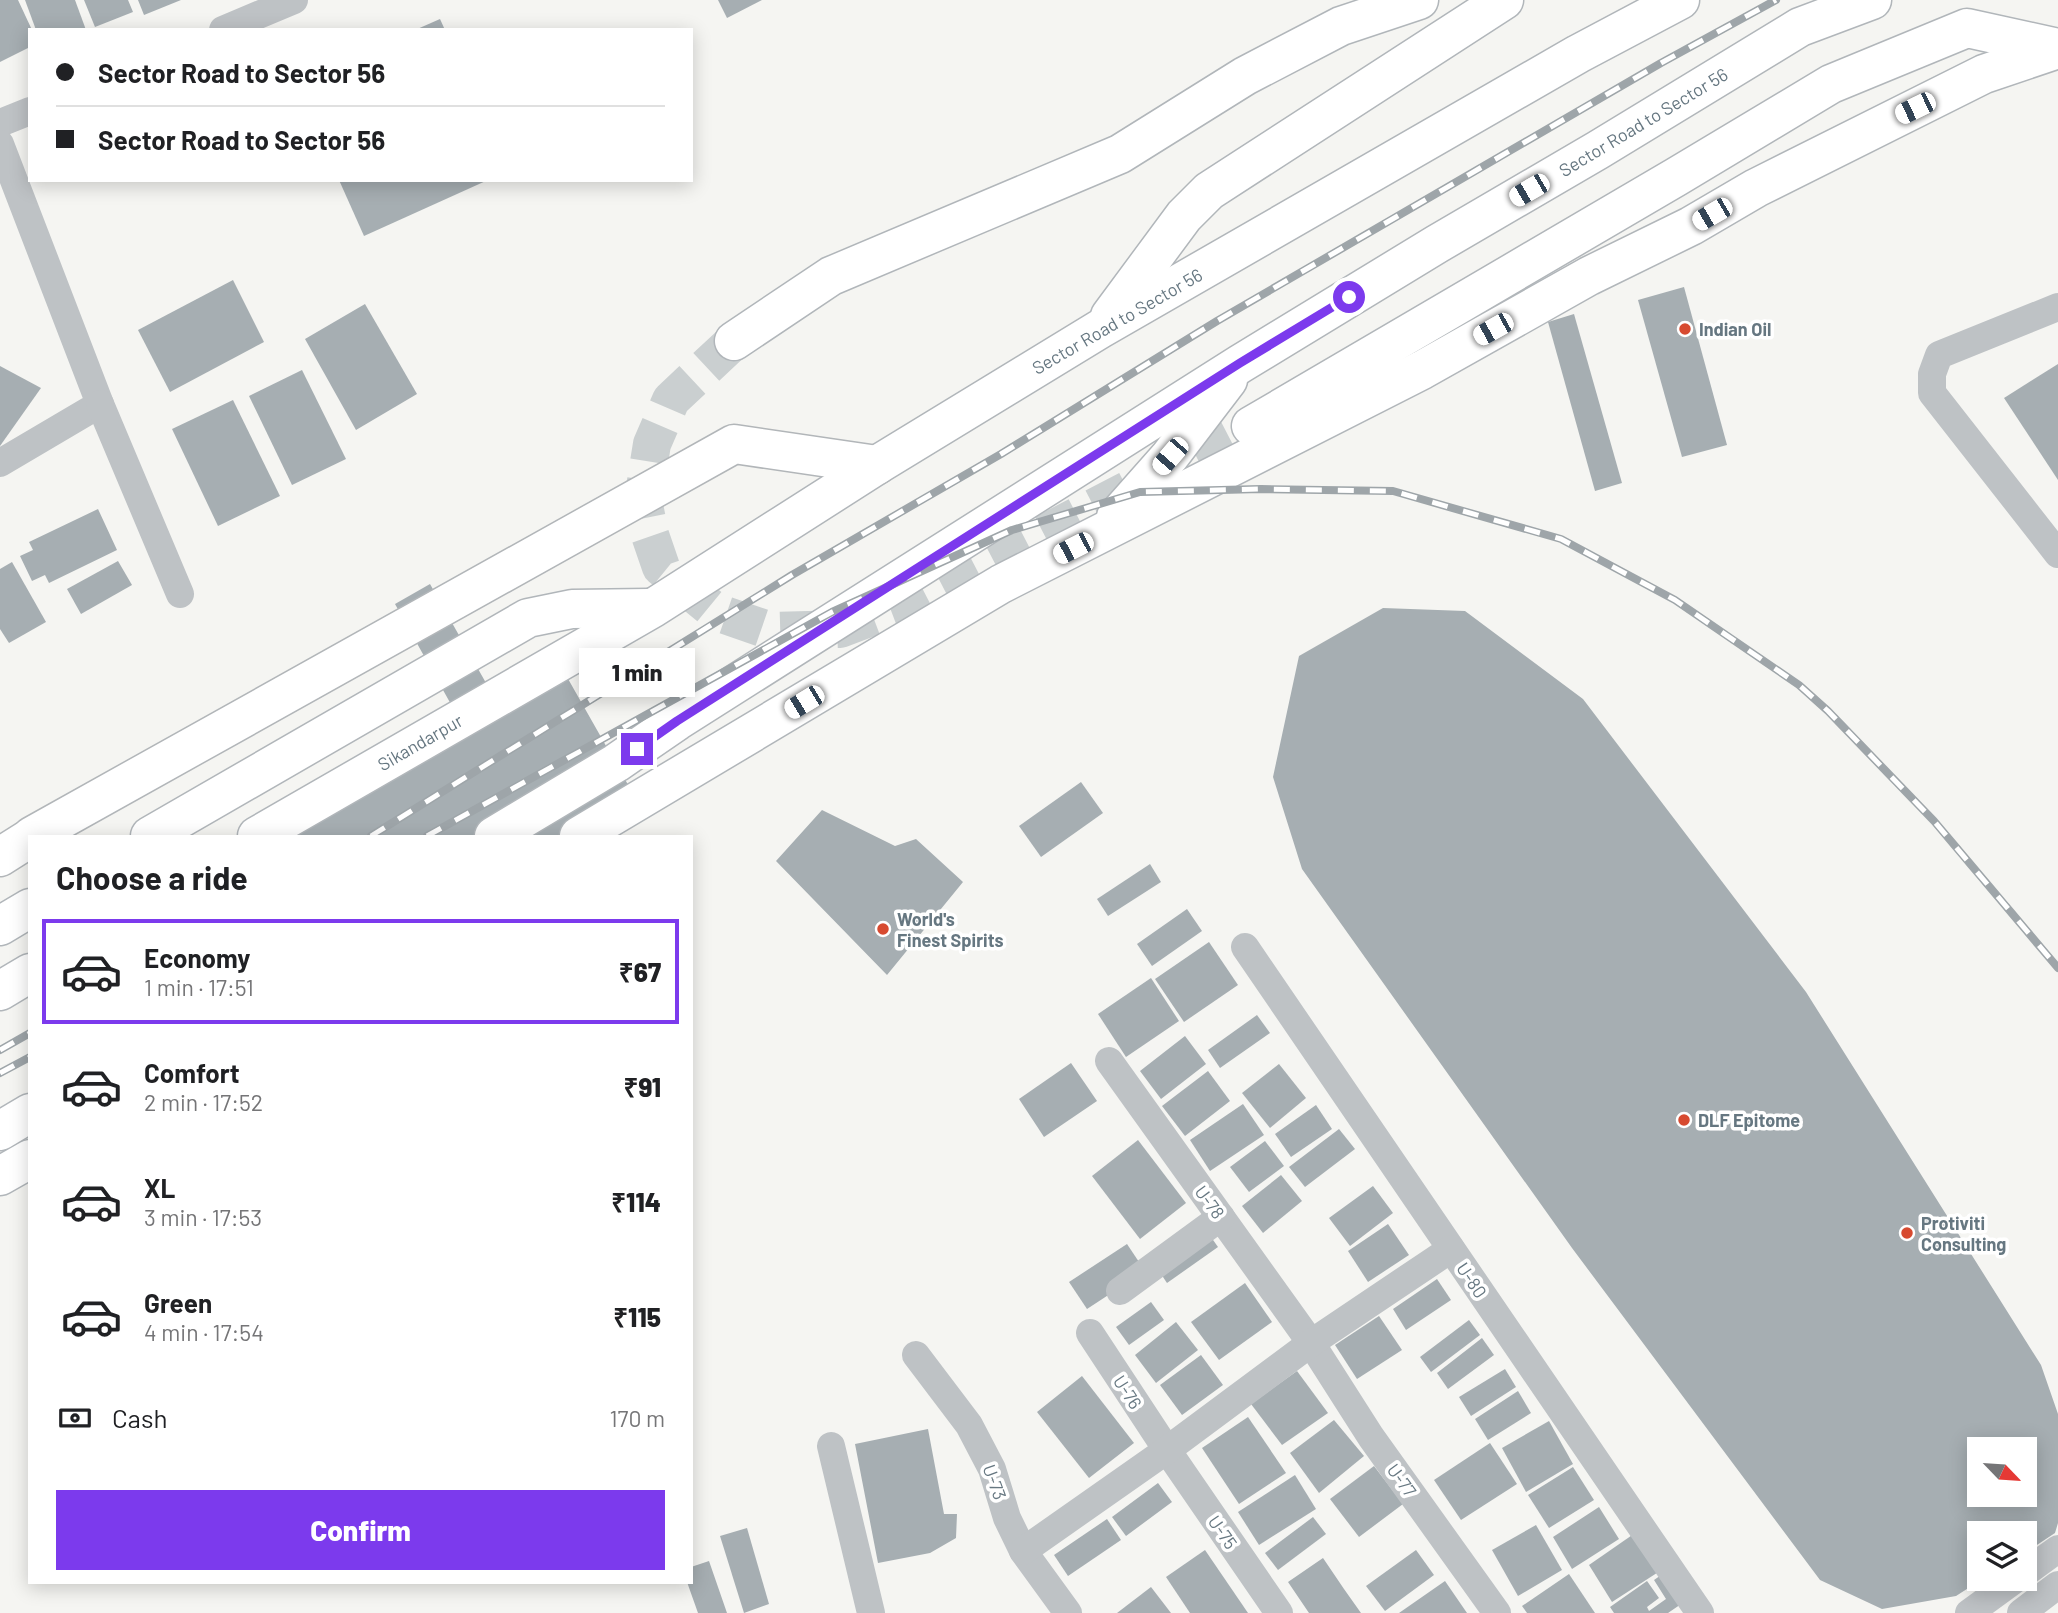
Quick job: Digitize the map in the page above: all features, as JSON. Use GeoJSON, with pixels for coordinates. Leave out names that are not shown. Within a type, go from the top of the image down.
{"type":"FeatureCollection","features":[{"type":"Feature","properties":{"kind":"main road"},"geometry":{"type":"LineString","coordinates":[[734,341],[831,276],[1120,154],[1245,76],[1340,26],[1419,0]]}},
{"type":"Feature","properties":{"kind":"main road","name":"Sector Road to Sector 56"},"geometry":{"type":"LineString","coordinates":[[653,608],[877,465],[1100,329],[1578,54],[1680,0]]}},
{"type":"Feature","properties":{"kind":"main road","name":"Sector Road to Sector 56"},"geometry":{"type":"LineString","coordinates":[[496,835],[616,763],[689,713],[1240,363],[1800,27],[1872,0]]}},
{"type":"Feature","properties":{"kind":"main road"},"geometry":{"type":"LineString","coordinates":[[1100,329],[1184,216],[1209,191],[1497,1]]}},
{"type":"Feature","properties":{"kind":"main road"},"geometry":{"type":"LineString","coordinates":[[1251,426],[1831,84],[1967,28],[2058,49]]}},
{"type":"Feature","properties":{"kind":"main road"},"geometry":{"type":"LineString","coordinates":[[581,835],[1001,584],[1422,370],[1588,276],[1691,226],[1756,188],[1984,74],[2058,49]]}},
{"type":"Feature","properties":{"kind":"main road"},"geometry":{"type":"LineString","coordinates":[[1094,538],[1123,511],[1170,456],[1240,363]]}},
{"type":"Feature","properties":{"kind":"main road"},"geometry":{"type":"LineString","coordinates":[[35,835],[734,444],[877,465]]}},
{"type":"Feature","properties":{"kind":"main road"},"geometry":{"type":"LineString","coordinates":[[152,835],[528,618],[572,609],[653,608]]}},
{"type":"Feature","properties":{"kind":"main road","name":"Sikandarpur"},"geometry":{"type":"LineString","coordinates":[[259,835],[653,608]]}},
{"type":"Feature","properties":{"kind":"main road"},"geometry":{"type":"LineString","coordinates":[[0,857],[28,839]]}},
{"type":"Feature","properties":{"kind":"main road"},"geometry":{"type":"LineString","coordinates":[[0,926],[28,909]]}},
{"type":"Feature","properties":{"kind":"main road"},"geometry":{"type":"LineString","coordinates":[[0,991],[28,974]]}},
{"type":"Feature","properties":{"kind":"main road"},"geometry":{"type":"LineString","coordinates":[[0,1131],[28,1114]]}},
{"type":"Feature","properties":{"kind":"main road"},"geometry":{"type":"LineString","coordinates":[[0,1176],[28,1159]]}},
{"type":"Feature","properties":{"kind":"street"},"geometry":{"type":"LineString","coordinates":[[228,28],[294,0]]}},
{"type":"Feature","properties":{"kind":"street"},"geometry":{"type":"LineString","coordinates":[[0,123],[28,112]]}},
{"type":"Feature","properties":{"kind":"street"},"geometry":{"type":"LineString","coordinates":[[0,144],[100,404],[180,594]]}},
{"type":"Feature","properties":{"kind":"street"},"geometry":{"type":"LineString","coordinates":[[2058,307],[1939,355],[1932,373],[1932,393],[2058,554]]}},
{"type":"Feature","properties":{"kind":"street"},"geometry":{"type":"LineString","coordinates":[[0,463],[100,404]]}},
{"type":"Feature","properties":{"kind":"street","name":"U-80"},"geometry":{"type":"LineString","coordinates":[[1245,947],[1699,1613]]}},
{"type":"Feature","properties":{"kind":"street","name":"U-78"},"geometry":{"type":"LineString","coordinates":[[1109,1062],[1311,1343]]}},
{"type":"Feature","properties":{"kind":"street"},"geometry":{"type":"LineString","coordinates":[[1120,1291],[1221,1217]]}},
{"type":"Feature","properties":{"kind":"street"},"geometry":{"type":"LineString","coordinates":[[1023,1551],[1167,1450],[1311,1343],[1451,1250]]}},
{"type":"Feature","properties":{"kind":"street","name":"U-76"},"geometry":{"type":"LineString","coordinates":[[1090,1333],[1167,1450]]}},
{"type":"Feature","properties":{"kind":"street","name":"U-77"},"geometry":{"type":"LineString","coordinates":[[1311,1343],[1371,1437],[1497,1613]]}},
{"type":"Feature","properties":{"kind":"street","name":"U-73"},"geometry":{"type":"LineString","coordinates":[[916,1355],[969,1425],[992,1469],[1007,1518],[1023,1551],[1068,1613]]}},
{"type":"Feature","properties":{"kind":"street"},"geometry":{"type":"LineString","coordinates":[[831,1446],[871,1613]]}},
{"type":"Feature","properties":{"kind":"street","name":"U-75"},"geometry":{"type":"LineString","coordinates":[[1167,1450],[1279,1613]]}},
{"type":"Feature","properties":{"kind":"street"},"geometry":{"type":"LineString","coordinates":[[2037,1564],[2058,1549]]}},
{"type":"Feature","properties":{"kind":"street"},"geometry":{"type":"LineString","coordinates":[[2021,1613],[2058,1585]]}},
{"type":"Feature","properties":{"kind":"street"},"geometry":{"type":"LineString","coordinates":[[1969,1613],[1999,1591]]}},
{"type":"Feature","properties":{"kind":"building"},"geometry":{"type":"Polygon","coordinates":[[[0,0],[18,0],[31,28],[28,28],[28,48],[0,62],[0,0]]]}},
{"type":"Feature","properties":{"kind":"building"},"geometry":{"type":"Polygon","coordinates":[[[25,0],[75,0],[85,28],[35,28],[25,0]]]}},
{"type":"Feature","properties":{"kind":"building"},"geometry":{"type":"Polygon","coordinates":[[[84,0],[128,0],[133,12],[95,27],[84,0]]]}},
{"type":"Feature","properties":{"kind":"building"},"geometry":{"type":"Polygon","coordinates":[[[138,0],[181,0],[144,15],[138,0]]]}},
{"type":"Feature","properties":{"kind":"building"},"geometry":{"type":"Polygon","coordinates":[[[718,0],[762,0],[727,18],[718,0]]]}},
{"type":"Feature","properties":{"kind":"building"},"geometry":{"type":"Polygon","coordinates":[[[440,19],[444,28],[420,28],[440,19]]]}},
{"type":"Feature","properties":{"kind":"building"},"geometry":{"type":"Polygon","coordinates":[[[340,182],[484,182],[364,236],[340,182]]]}},
{"type":"Feature","properties":{"kind":"building"},"geometry":{"type":"Polygon","coordinates":[[[233,280],[264,342],[170,392],[138,330],[233,280]]]}},
{"type":"Feature","properties":{"kind":"building"},"geometry":{"type":"Polygon","coordinates":[[[1684,287],[1727,445],[1682,457],[1638,300],[1684,287]]]}},
{"type":"Feature","properties":{"kind":"building"},"geometry":{"type":"Polygon","coordinates":[[[365,304],[417,394],[356,430],[305,339],[365,304]]]}},
{"type":"Feature","properties":{"kind":"building"},"geometry":{"type":"Polygon","coordinates":[[[1574,314],[1622,483],[1595,491],[1548,322],[1574,314]]]}},
{"type":"Feature","properties":{"kind":"building"},"geometry":{"type":"Polygon","coordinates":[[[2058,364],[2058,480],[2004,398],[2058,364]]]}},
{"type":"Feature","properties":{"kind":"building"},"geometry":{"type":"Polygon","coordinates":[[[0,366],[41,388],[0,446],[0,366]]]}},
{"type":"Feature","properties":{"kind":"building"},"geometry":{"type":"Polygon","coordinates":[[[302,370],[346,459],[292,485],[249,396],[302,370]]]}},
{"type":"Feature","properties":{"kind":"building"},"geometry":{"type":"Polygon","coordinates":[[[233,400],[280,496],[218,526],[172,429],[233,400]]]}},
{"type":"Feature","properties":{"kind":"building"},"geometry":{"type":"Polygon","coordinates":[[[98,509],[117,550],[49,583],[45,575],[32,581],[20,556],[33,550],[29,542],[98,509]]]}},
{"type":"Feature","properties":{"kind":"building"},"geometry":{"type":"Polygon","coordinates":[[[118,561],[132,585],[81,614],[67,589],[118,561]]]}},
{"type":"Feature","properties":{"kind":"building"},"geometry":{"type":"Polygon","coordinates":[[[12,562],[46,622],[9,643],[0,629],[0,569],[12,562]]]}},
{"type":"Feature","properties":{"kind":"building"},"geometry":{"type":"Polygon","coordinates":[[[430,584],[503,713],[567,677],[635,797],[575,835],[289,835],[467,733],[395,604],[430,584]]]}},
{"type":"Feature","properties":{"kind":"building","name":"DLF Epitome"},"geometry":{"type":"Polygon","coordinates":[[[1383,608],[1465,611],[1583,699],[1806,992],[2041,1365],[2058,1414],[2058,1523],[2055,1533],[2037,1545],[2037,1521],[1967,1521],[1967,1589],[1956,1596],[1882,1609],[1820,1580],[1572,1248],[1302,869],[1273,777],[1299,656],[1383,608]]]}},
{"type":"Feature","properties":{"kind":"building"},"geometry":{"type":"Polygon","coordinates":[[[1081,782],[1103,813],[1041,857],[1019,826],[1081,782]]]}},
{"type":"Feature","properties":{"kind":"building","name":"World's Finest Spirits"},"geometry":{"type":"Polygon","coordinates":[[[822,810],[895,846],[916,839],[963,882],[887,975],[776,861],[822,810]]]}},
{"type":"Feature","properties":{"kind":"building"},"geometry":{"type":"Polygon","coordinates":[[[1150,864],[1161,882],[1108,916],[1097,899],[1150,864]]]}},
{"type":"Feature","properties":{"kind":"building"},"geometry":{"type":"Polygon","coordinates":[[[1187,909],[1202,931],[1152,966],[1137,944],[1187,909]]]}},
{"type":"Feature","properties":{"kind":"building"},"geometry":{"type":"Polygon","coordinates":[[[1209,942],[1238,985],[1184,1022],[1155,979],[1209,942]]]}},
{"type":"Feature","properties":{"kind":"building"},"geometry":{"type":"Polygon","coordinates":[[[1151,978],[1179,1021],[1126,1057],[1098,1014],[1151,978]]]}},
{"type":"Feature","properties":{"kind":"building"},"geometry":{"type":"Polygon","coordinates":[[[1257,1015],[1270,1033],[1220,1068],[1208,1050],[1257,1015]]]}},
{"type":"Feature","properties":{"kind":"building"},"geometry":{"type":"Polygon","coordinates":[[[1185,1036],[1206,1064],[1161,1099],[1140,1071],[1185,1036]]]}},
{"type":"Feature","properties":{"kind":"building"},"geometry":{"type":"Polygon","coordinates":[[[1071,1063],[1097,1101],[1044,1137],[1019,1099],[1071,1063]]]}},
{"type":"Feature","properties":{"kind":"building"},"geometry":{"type":"Polygon","coordinates":[[[1279,1064],[1306,1098],[1270,1128],[1242,1093],[1279,1064]]]}},
{"type":"Feature","properties":{"kind":"building"},"geometry":{"type":"Polygon","coordinates":[[[1208,1071],[1230,1101],[1185,1136],[1162,1106],[1208,1071]]]}},
{"type":"Feature","properties":{"kind":"building"},"geometry":{"type":"Polygon","coordinates":[[[1243,1104],[1264,1135],[1210,1171],[1190,1140],[1243,1104]]]}},
{"type":"Feature","properties":{"kind":"building"},"geometry":{"type":"Polygon","coordinates":[[[1316,1105],[1332,1129],[1291,1157],[1275,1134],[1316,1105]]]}},
{"type":"Feature","properties":{"kind":"building"},"geometry":{"type":"Polygon","coordinates":[[[1339,1129],[1355,1149],[1305,1187],[1289,1167],[1339,1129]]]}},
{"type":"Feature","properties":{"kind":"building"},"geometry":{"type":"Polygon","coordinates":[[[1138,1140],[1186,1203],[1140,1239],[1092,1176],[1138,1140]]]}},
{"type":"Feature","properties":{"kind":"building"},"geometry":{"type":"Polygon","coordinates":[[[1265,1141],[1284,1166],[1249,1192],[1230,1167],[1265,1141]]]}},
{"type":"Feature","properties":{"kind":"building"},"geometry":{"type":"Polygon","coordinates":[[[1281,1175],[1302,1201],[1263,1233],[1242,1206],[1281,1175]]]}},
{"type":"Feature","properties":{"kind":"building"},"geometry":{"type":"Polygon","coordinates":[[[1373,1186],[1393,1213],[1350,1246],[1329,1218],[1373,1186]]]}},
{"type":"Feature","properties":{"kind":"building"},"geometry":{"type":"Polygon","coordinates":[[[1388,1224],[1409,1255],[1368,1282],[1348,1251],[1388,1224]]]}},
{"type":"Feature","properties":{"kind":"building"},"geometry":{"type":"Polygon","coordinates":[[[1206,1230],[1218,1247],[1167,1283],[1155,1265],[1206,1230]]]}},
{"type":"Feature","properties":{"kind":"building"},"geometry":{"type":"Polygon","coordinates":[[[1127,1244],[1145,1271],[1087,1309],[1069,1282],[1127,1244]]]}},
{"type":"Feature","properties":{"kind":"building"},"geometry":{"type":"Polygon","coordinates":[[[1437,1279],[1451,1300],[1406,1330],[1393,1309],[1437,1279]]]}},
{"type":"Feature","properties":{"kind":"building"},"geometry":{"type":"Polygon","coordinates":[[[1245,1283],[1272,1322],[1219,1360],[1191,1322],[1245,1283]]]}},
{"type":"Feature","properties":{"kind":"building"},"geometry":{"type":"Polygon","coordinates":[[[1151,1302],[1164,1320],[1129,1345],[1116,1327],[1151,1302]]]}},
{"type":"Feature","properties":{"kind":"building"},"geometry":{"type":"Polygon","coordinates":[[[1379,1316],[1402,1350],[1357,1379],[1335,1345],[1379,1316]]]}},
{"type":"Feature","properties":{"kind":"building"},"geometry":{"type":"Polygon","coordinates":[[[1469,1320],[1480,1335],[1431,1372],[1420,1357],[1469,1320]]]}},
{"type":"Feature","properties":{"kind":"building"},"geometry":{"type":"Polygon","coordinates":[[[1176,1322],[1198,1350],[1156,1383],[1135,1355],[1176,1322]]]}},
{"type":"Feature","properties":{"kind":"building"},"geometry":{"type":"Polygon","coordinates":[[[1482,1338],[1494,1355],[1448,1389],[1437,1373],[1482,1338]]]}},
{"type":"Feature","properties":{"kind":"building"},"geometry":{"type":"Polygon","coordinates":[[[1201,1355],[1223,1385],[1182,1415],[1160,1385],[1201,1355]]]}},
{"type":"Feature","properties":{"kind":"building"},"geometry":{"type":"Polygon","coordinates":[[[1505,1369],[1516,1387],[1471,1416],[1459,1397],[1505,1369]]]}},
{"type":"Feature","properties":{"kind":"building"},"geometry":{"type":"Polygon","coordinates":[[[1297,1371],[1328,1413],[1282,1445],[1251,1404],[1297,1371]]]}},
{"type":"Feature","properties":{"kind":"building"},"geometry":{"type":"Polygon","coordinates":[[[1082,1376],[1134,1443],[1089,1478],[1037,1412],[1082,1376]]]}},
{"type":"Feature","properties":{"kind":"building"},"geometry":{"type":"Polygon","coordinates":[[[1518,1391],[1531,1413],[1488,1440],[1475,1419],[1518,1391]]]}},
{"type":"Feature","properties":{"kind":"building"},"geometry":{"type":"Polygon","coordinates":[[[1248,1417],[1286,1473],[1239,1504],[1202,1448],[1248,1417]]]}},
{"type":"Feature","properties":{"kind":"building"},"geometry":{"type":"Polygon","coordinates":[[[1334,1420],[1364,1456],[1319,1493],[1290,1453],[1334,1420]]]}},
{"type":"Feature","properties":{"kind":"building"},"geometry":{"type":"Polygon","coordinates":[[[1549,1421],[1573,1464],[1526,1492],[1502,1448],[1549,1421]]]}},
{"type":"Feature","properties":{"kind":"building"},"geometry":{"type":"Polygon","coordinates":[[[928,1429],[944,1514],[957,1514],[956,1538],[930,1553],[878,1563],[855,1444],[928,1429]]]}},
{"type":"Feature","properties":{"kind":"building"},"geometry":{"type":"Polygon","coordinates":[[[1490,1443],[1517,1484],[1461,1520],[1434,1480],[1490,1443]]]}},
{"type":"Feature","properties":{"kind":"building"},"geometry":{"type":"Polygon","coordinates":[[[1374,1466],[1403,1504],[1359,1537],[1330,1499],[1374,1466]]]}},
{"type":"Feature","properties":{"kind":"building"},"geometry":{"type":"Polygon","coordinates":[[[1573,1467],[1594,1500],[1549,1528],[1528,1495],[1573,1467]]]}},
{"type":"Feature","properties":{"kind":"building"},"geometry":{"type":"Polygon","coordinates":[[[1295,1475],[1316,1509],[1259,1545],[1238,1512],[1295,1475]]]}},
{"type":"Feature","properties":{"kind":"building"},"geometry":{"type":"Polygon","coordinates":[[[1158,1483],[1172,1502],[1126,1536],[1112,1517],[1158,1483]]]}},
{"type":"Feature","properties":{"kind":"building"},"geometry":{"type":"Polygon","coordinates":[[[1599,1507],[1619,1539],[1572,1569],[1553,1537],[1599,1507]]]}},
{"type":"Feature","properties":{"kind":"building"},"geometry":{"type":"Polygon","coordinates":[[[1313,1517],[1326,1534],[1278,1570],[1265,1553],[1313,1517]]]}},
{"type":"Feature","properties":{"kind":"building"},"geometry":{"type":"Polygon","coordinates":[[[1107,1519],[1121,1540],[1068,1576],[1054,1555],[1107,1519]]]}},
{"type":"Feature","properties":{"kind":"building"},"geometry":{"type":"Polygon","coordinates":[[[1536,1525],[1562,1570],[1518,1596],[1492,1550],[1536,1525]]]}},
{"type":"Feature","properties":{"kind":"building"},"geometry":{"type":"Polygon","coordinates":[[[747,1528],[769,1604],[744,1613],[720,1536],[747,1528]]]}},
{"type":"Feature","properties":{"kind":"building"},"geometry":{"type":"Polygon","coordinates":[[[1638,1531],[1663,1569],[1612,1602],[1589,1565],[1638,1531]]]}},
{"type":"Feature","properties":{"kind":"building"},"geometry":{"type":"Polygon","coordinates":[[[1205,1550],[1248,1613],[1190,1613],[1166,1577],[1205,1550]]]}},
{"type":"Feature","properties":{"kind":"building"},"geometry":{"type":"Polygon","coordinates":[[[1416,1550],[1434,1575],[1385,1611],[1366,1586],[1416,1550]]]}},
{"type":"Feature","properties":{"kind":"building"},"geometry":{"type":"Polygon","coordinates":[[[1323,1558],[1361,1613],[1309,1613],[1288,1582],[1323,1558]]]}},
{"type":"Feature","properties":{"kind":"building"},"geometry":{"type":"Polygon","coordinates":[[[709,1561],[727,1613],[698,1613],[688,1584],[693,1584],[693,1566],[709,1561]]]}},
{"type":"Feature","properties":{"kind":"building"},"geometry":{"type":"Polygon","coordinates":[[[1667,1571],[1687,1600],[1668,1613],[1614,1613],[1610,1607],[1647,1581],[1659,1598],[1647,1607],[1649,1611],[1666,1599],[1654,1580],[1667,1571]]]}},
{"type":"Feature","properties":{"kind":"building"},"geometry":{"type":"Polygon","coordinates":[[[1569,1574],[1595,1613],[1527,1613],[1522,1606],[1569,1574]]]}},
{"type":"Feature","properties":{"kind":"building"},"geometry":{"type":"Polygon","coordinates":[[[1445,1581],[1467,1613],[1399,1613],[1445,1581]]]}},
{"type":"Feature","properties":{"kind":"building"},"geometry":{"type":"Polygon","coordinates":[[[1151,1587],[1171,1613],[1117,1613],[1151,1587]]]}},
{"type":"Feature","properties":{"kind":"tunnel"},"geometry":{"type":"LineString","coordinates":[[734,341],[671,400],[652,444],[643,500],[650,535],[661,567],[716,612],[771,631],[840,629],[914,601],[1251,426]]}},
{"type":"Feature","properties":{"kind":"railway"},"geometry":{"type":"LineString","coordinates":[[373,835],[792,575],[1001,454],[1217,321],[1661,63],[1776,0]]}},
{"type":"Feature","properties":{"kind":"railway"},"geometry":{"type":"LineString","coordinates":[[429,835],[832,612],[1012,530],[1140,492],[1261,489],[1393,491],[1561,539],[1675,600],[1799,685],[1828,711],[1934,821],[2058,968]]}},
{"type":"Feature","properties":{"kind":"railway"},"geometry":{"type":"LineString","coordinates":[[0,1050],[28,1034]]}},
{"type":"Feature","properties":{"kind":"railway"},"geometry":{"type":"LineString","coordinates":[[0,1073],[28,1058]]}},
{"type":"Feature","properties":{"kind":"place","name":"Indian Oil"},"geometry":{"type":"Point","coordinates":[1685,329]}},
{"type":"Feature","properties":{"kind":"place","name":"World's Finest Spirits"},"geometry":{"type":"Point","coordinates":[883,929]}},
{"type":"Feature","properties":{"kind":"place","name":"DLF Epitome"},"geometry":{"type":"Point","coordinates":[1684,1120]}},
{"type":"Feature","properties":{"kind":"place","name":"Protiviti Consulting"},"geometry":{"type":"Point","coordinates":[1907,1233]}},
{"type":"Feature","properties":{"kind":"route"},"geometry":{"type":"LineString","coordinates":[[637,749],[1240,363],[1349,297]]}}]}
